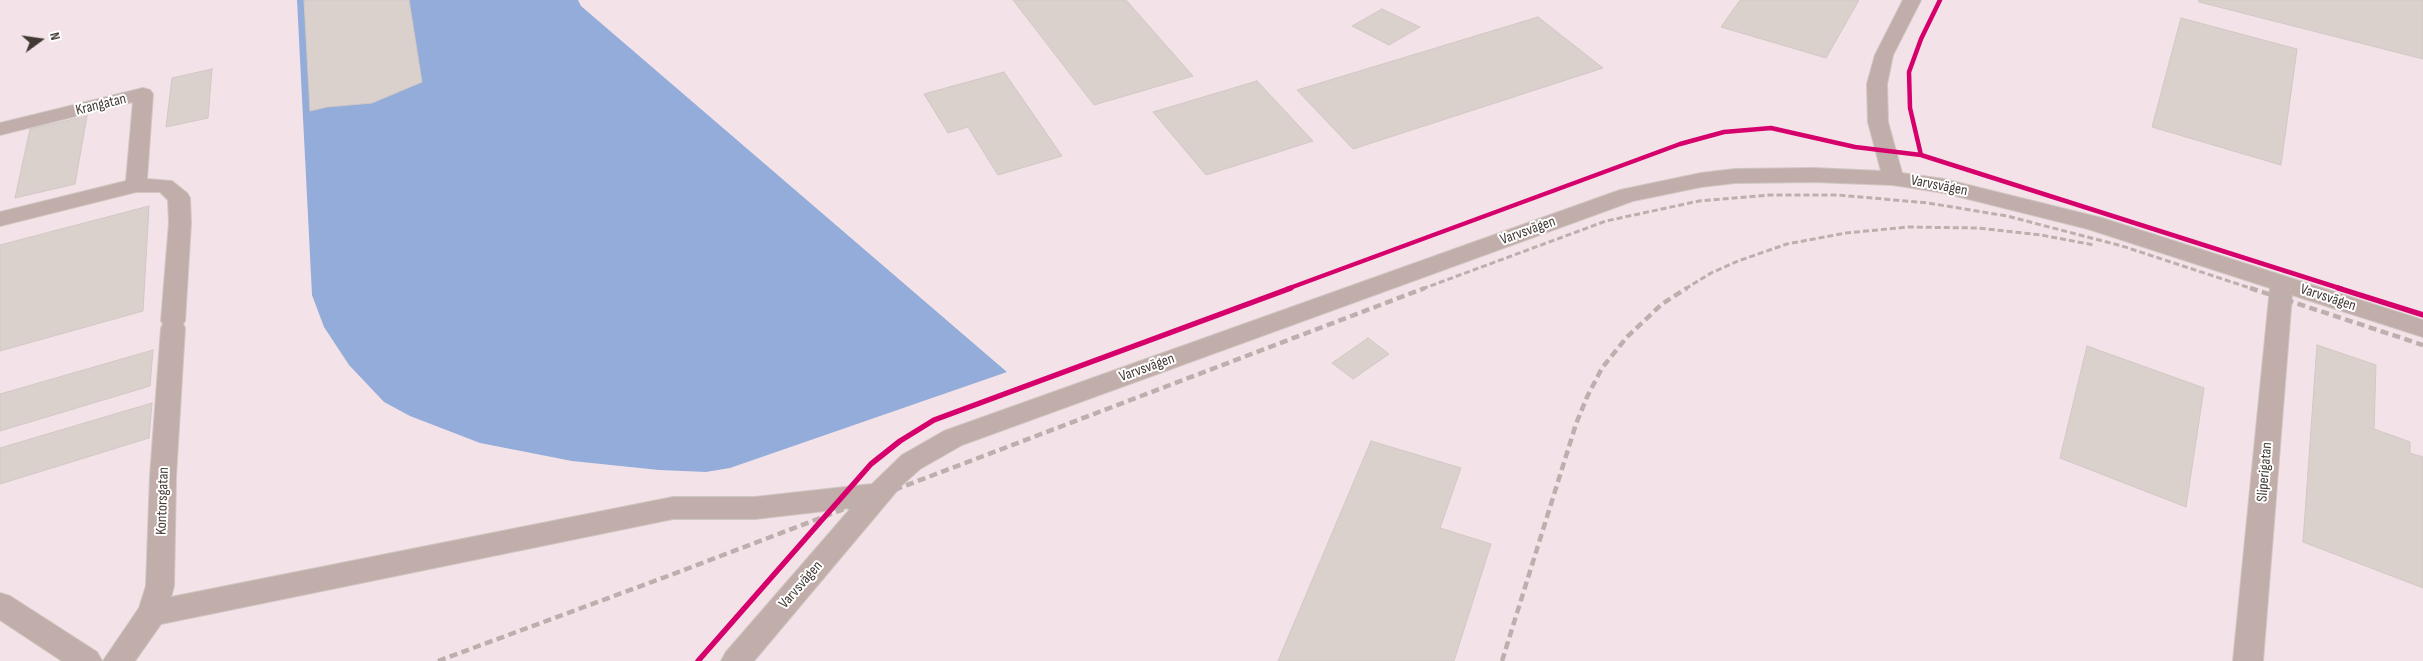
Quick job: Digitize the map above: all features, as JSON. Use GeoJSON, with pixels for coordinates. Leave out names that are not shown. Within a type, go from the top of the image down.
{"type":"FeatureCollection","features":[{"type":"Feature","properties":{"kind":"street"},"geometry":{"type":"LineString","coordinates":[[1894,178],[1878,122],[1877,84],[1884,56],[1912,0]]}},
{"type":"Feature","properties":{"kind":"street","name":"Krangatan"},"geometry":{"type":"LineString","coordinates":[[0,129],[143,94],[136,185]]}},
{"type":"Feature","properties":{"kind":"street","name":"Varvsvägen"},"geometry":{"type":"LineString","coordinates":[[736,661],[879,494],[911,462],[953,438],[1628,195],[1701,180],[1735,176],[1814,175],[1894,178],[1944,186],[2057,213],[2423,329]]}},
{"type":"Feature","properties":{"kind":"street","name":"Kontorsgatan"},"geometry":{"type":"LineString","coordinates":[[0,219],[136,185],[165,186],[179,198],[180,223],[164,476],[160,586],[152,613],[118,661]]}},
{"type":"Feature","properties":{"kind":"street","name":"Sliperigatan"},"geometry":{"type":"LineString","coordinates":[[2248,661],[2282,283]]}},
{"type":"Feature","properties":{"kind":"street"},"geometry":{"type":"LineString","coordinates":[[152,613],[673,508],[755,508],[879,494]]}},
{"type":"Feature","properties":{"kind":"street"},"geometry":{"type":"LineString","coordinates":[[0,605],[88,661]]}},
{"type":"Feature","properties":{"kind":"shaded area"},"geometry":{"type":"Polygon","coordinates":[[[0,0],[297,0],[312,295],[324,327],[349,365],[384,402],[410,416],[480,443],[572,461],[659,470],[706,472],[730,468],[1007,371],[580,6],[578,0],[2423,0],[2423,661],[0,661],[0,0]]]}},
{"type":"Feature","properties":{"kind":"water"},"geometry":{"type":"Polygon","coordinates":[[[297,0],[578,0],[581,6],[1007,372],[730,468],[706,472],[659,470],[572,461],[480,443],[410,416],[384,402],[349,365],[324,327],[312,295],[297,0]]]}},
{"type":"Feature","properties":{"kind":"building"},"geometry":{"type":"Polygon","coordinates":[[[304,0],[409,0],[422,82],[372,103],[327,107],[310,111],[304,0]]]}},
{"type":"Feature","properties":{"kind":"building"},"geometry":{"type":"Polygon","coordinates":[[[1013,0],[1126,0],[1193,76],[1094,105],[1013,0]]]}},
{"type":"Feature","properties":{"kind":"building"},"geometry":{"type":"Polygon","coordinates":[[[1740,0],[1859,0],[1826,58],[1721,27],[1740,0]]]}},
{"type":"Feature","properties":{"kind":"building"},"geometry":{"type":"Polygon","coordinates":[[[2199,0],[2423,0],[2423,59],[2199,2],[2199,0]]]}},
{"type":"Feature","properties":{"kind":"building"},"geometry":{"type":"Polygon","coordinates":[[[1382,9],[1420,27],[1389,45],[1352,26],[1382,9]]]}},
{"type":"Feature","properties":{"kind":"building"},"geometry":{"type":"Polygon","coordinates":[[[1538,17],[1603,68],[1353,149],[1297,90],[1538,17]]]}},
{"type":"Feature","properties":{"kind":"building"},"geometry":{"type":"Polygon","coordinates":[[[2181,18],[2297,49],[2281,165],[2152,127],[2181,18]]]}},
{"type":"Feature","properties":{"kind":"building"},"geometry":{"type":"Polygon","coordinates":[[[212,69],[208,118],[166,127],[172,78],[212,69]]]}},
{"type":"Feature","properties":{"kind":"building"},"geometry":{"type":"Polygon","coordinates":[[[1004,72],[1062,156],[998,175],[968,127],[948,133],[924,94],[1004,72]]]}},
{"type":"Feature","properties":{"kind":"building"},"geometry":{"type":"Polygon","coordinates":[[[1257,81],[1313,141],[1206,175],[1153,112],[1257,81]]]}},
{"type":"Feature","properties":{"kind":"building"},"geometry":{"type":"Polygon","coordinates":[[[87,116],[75,184],[15,198],[30,129],[87,116]]]}},
{"type":"Feature","properties":{"kind":"building"},"geometry":{"type":"Polygon","coordinates":[[[149,206],[143,311],[0,351],[0,245],[149,206]]]}},
{"type":"Feature","properties":{"kind":"building"},"geometry":{"type":"Polygon","coordinates":[[[1368,338],[1389,354],[1353,379],[1332,363],[1368,338]]]}},
{"type":"Feature","properties":{"kind":"building"},"geometry":{"type":"Polygon","coordinates":[[[2317,345],[2376,365],[2374,429],[2410,442],[2410,453],[2423,457],[2423,588],[2303,542],[2317,345]]]}},
{"type":"Feature","properties":{"kind":"building"},"geometry":{"type":"Polygon","coordinates":[[[2087,346],[2204,388],[2186,507],[2060,458],[2087,346]]]}},
{"type":"Feature","properties":{"kind":"building"},"geometry":{"type":"Polygon","coordinates":[[[153,350],[150,386],[0,431],[0,394],[153,350]]]}},
{"type":"Feature","properties":{"kind":"building"},"geometry":{"type":"Polygon","coordinates":[[[152,403],[149,438],[0,484],[0,448],[152,403]]]}},
{"type":"Feature","properties":{"kind":"building"},"geometry":{"type":"Polygon","coordinates":[[[1371,441],[1461,468],[1440,528],[1491,544],[1454,661],[1278,661],[1371,441]]]}},
{"type":"Feature","properties":{"kind":"railway"},"geometry":{"type":"LineString","coordinates":[[1422,289],[1606,221],[1699,201],[1770,195],[1838,195],[1928,203],[2007,216],[2122,246],[2253,289]]}},
{"type":"Feature","properties":{"kind":"railway"},"geometry":{"type":"LineString","coordinates":[[1685,289],[1711,273],[1738,261],[1787,244],[1846,233],[1908,227],[1978,228],[2041,235],[2094,245]]}},
{"type":"Feature","properties":{"kind":"railway"},"geometry":{"type":"LineString","coordinates":[[438,661],[668,576],[1425,288]]}},
{"type":"Feature","properties":{"kind":"railway"},"geometry":{"type":"LineString","coordinates":[[1502,661],[1576,424],[1587,397],[1602,368],[1627,337],[1662,304],[1687,288]]}},
{"type":"Feature","properties":{"kind":"railway"},"geometry":{"type":"LineString","coordinates":[[2250,288],[2423,345]]}},
{"type":"Feature","properties":{"kind":"cycle path"},"geometry":{"type":"LineString","coordinates":[[1940,0],[1921,39],[1909,72],[1910,108],[1921,155],[2423,315]]}},
{"type":"Feature","properties":{"kind":"cycle path"},"geometry":{"type":"LineString","coordinates":[[698,661],[871,464],[900,441],[934,420],[1680,144],[1724,132],[1771,128],[1855,147],[1921,155]]}}]}
